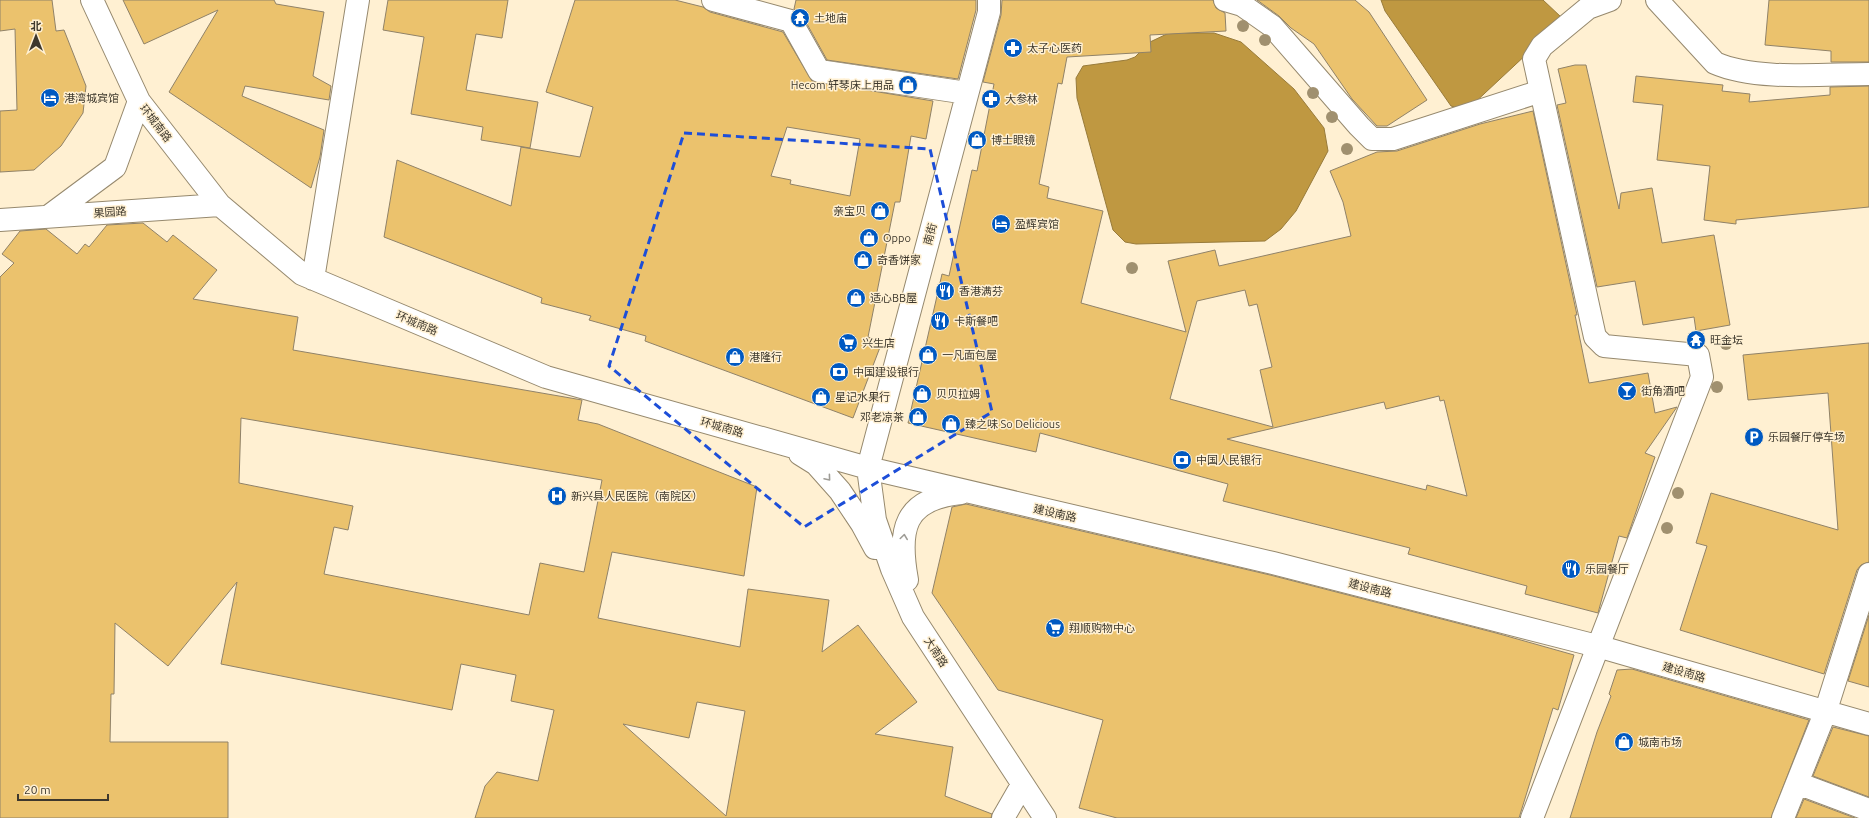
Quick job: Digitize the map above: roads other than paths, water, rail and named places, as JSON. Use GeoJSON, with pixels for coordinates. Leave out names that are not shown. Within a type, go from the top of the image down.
{"type":"FeatureCollection","features":[{"type":"Feature","properties":{"kind":"street","name":"环城南路"},"geometry":{"type":"LineString","coordinates":[[92,0],[139,101],[220,205],[302,274],[546,378],[868,468]]}},
{"type":"Feature","properties":{"kind":"street"},"geometry":{"type":"LineString","coordinates":[[313,278],[358,0]]}},
{"type":"Feature","properties":{"kind":"street"},"geometry":{"type":"LineString","coordinates":[[713,0],[791,21],[819,71],[967,93]]}},
{"type":"Feature","properties":{"kind":"street","name":"南街"},"geometry":{"type":"LineString","coordinates":[[868,468],[988,12],[989,0]]}},
{"type":"Feature","properties":{"kind":"street"},"geometry":{"type":"LineString","coordinates":[[1225,0],[1242,4],[1272,26],[1372,139],[1393,139],[1541,91]]}},
{"type":"Feature","properties":{"kind":"street"},"geometry":{"type":"LineString","coordinates":[[1532,818],[1597,646],[1702,377],[1698,355],[1604,346],[1595,337],[1534,59],[1542,46],[1588,8],[1610,0]]}},
{"type":"Feature","properties":{"kind":"street"},"geometry":{"type":"LineString","coordinates":[[1657,0],[1715,63],[1728,69],[1775,74],[1869,74]]}},
{"type":"Feature","properties":{"kind":"street"},"geometry":{"type":"LineString","coordinates":[[49,216],[115,167],[139,101]]}},
{"type":"Feature","properties":{"kind":"street","name":"果园路"},"geometry":{"type":"LineString","coordinates":[[0,220],[220,205]]}},
{"type":"Feature","properties":{"kind":"street"},"geometry":{"type":"LineString","coordinates":[[773,442],[816,464],[840,491],[862,524],[913,617]]}},
{"type":"Feature","properties":{"kind":"street","name":"建设南路"},"geometry":{"type":"LineString","coordinates":[[868,468],[1273,563],[1597,646],[1825,713],[1869,724]]}},
{"type":"Feature","properties":{"kind":"street","name":"大南路"},"geometry":{"type":"LineString","coordinates":[[868,468],[876,520],[892,569],[913,617],[1045,818]]}},
{"type":"Feature","properties":{"kind":"street"},"geometry":{"type":"LineString","coordinates":[[913,617],[902,554],[903,535],[908,520],[918,508],[942,495],[967,492]]}},
{"type":"Feature","properties":{"kind":"street"},"geometry":{"type":"LineString","coordinates":[[1783,818],[1825,713],[1869,574]]}},
{"type":"Feature","properties":{"kind":"street"},"geometry":{"type":"LineString","coordinates":[[1797,783],[1869,810]]}},
{"type":"Feature","properties":{"kind":"street"},"geometry":{"type":"LineString","coordinates":[[1003,818],[1022,785]]}},
{"type":"Feature","properties":{"kind":"place","name":"土地庙"},"geometry":{"type":"Point","coordinates":[800,18]}},
{"type":"Feature","properties":{"kind":"place","name":"太子心医药"},"geometry":{"type":"Point","coordinates":[1013,48]}},
{"type":"Feature","properties":{"kind":"place","name":"Hecom 轩琴床上用品"},"geometry":{"type":"Point","coordinates":[908,85]}},
{"type":"Feature","properties":{"kind":"place","name":"港湾城宾馆"},"geometry":{"type":"Point","coordinates":[50,98]}},
{"type":"Feature","properties":{"kind":"place","name":"大参林"},"geometry":{"type":"Point","coordinates":[991,99]}},
{"type":"Feature","properties":{"kind":"place","name":"博士眼镜"},"geometry":{"type":"Point","coordinates":[977,140]}},
{"type":"Feature","properties":{"kind":"place","name":"亲宝贝"},"geometry":{"type":"Point","coordinates":[880,211]}},
{"type":"Feature","properties":{"kind":"place","name":"盈辉宾馆"},"geometry":{"type":"Point","coordinates":[1001,224]}},
{"type":"Feature","properties":{"kind":"place","name":"Oppo"},"geometry":{"type":"Point","coordinates":[869,238]}},
{"type":"Feature","properties":{"kind":"place","name":"奇香饼家"},"geometry":{"type":"Point","coordinates":[863,260]}},
{"type":"Feature","properties":{"kind":"place","name":"香港满芬"},"geometry":{"type":"Point","coordinates":[945,291]}},
{"type":"Feature","properties":{"kind":"place","name":"适心BB屋"},"geometry":{"type":"Point","coordinates":[856,298]}},
{"type":"Feature","properties":{"kind":"place","name":"卡斯餐吧"},"geometry":{"type":"Point","coordinates":[940,321]}},
{"type":"Feature","properties":{"kind":"place","name":"旺金坛"},"geometry":{"type":"Point","coordinates":[1696,340]}},
{"type":"Feature","properties":{"kind":"place","name":"兴生店"},"geometry":{"type":"Point","coordinates":[848,343]}},
{"type":"Feature","properties":{"kind":"place","name":"一凡面包屋"},"geometry":{"type":"Point","coordinates":[928,355]}},
{"type":"Feature","properties":{"kind":"place","name":"港隆行"},"geometry":{"type":"Point","coordinates":[735,357]}},
{"type":"Feature","properties":{"kind":"place","name":"中国建设银行"},"geometry":{"type":"Point","coordinates":[839,372]}},
{"type":"Feature","properties":{"kind":"place","name":"街角酒吧"},"geometry":{"type":"Point","coordinates":[1627,391]}},
{"type":"Feature","properties":{"kind":"place","name":"贝贝拉姆"},"geometry":{"type":"Point","coordinates":[922,394]}},
{"type":"Feature","properties":{"kind":"place","name":"星记水果行"},"geometry":{"type":"Point","coordinates":[821,397]}},
{"type":"Feature","properties":{"kind":"place","name":"邓老凉茶"},"geometry":{"type":"Point","coordinates":[918,417]}},
{"type":"Feature","properties":{"kind":"place","name":"臻之味 So Delicious"},"geometry":{"type":"Point","coordinates":[951,424]}},
{"type":"Feature","properties":{"kind":"place","name":"乐园餐厅停车场"},"geometry":{"type":"Point","coordinates":[1754,437]}},
{"type":"Feature","properties":{"kind":"place","name":"中国人民银行"},"geometry":{"type":"Point","coordinates":[1182,460]}},
{"type":"Feature","properties":{"kind":"place","name":"新兴县人民医院（南院区）"},"geometry":{"type":"Point","coordinates":[557,496]}},
{"type":"Feature","properties":{"kind":"place","name":"乐园餐厅"},"geometry":{"type":"Point","coordinates":[1571,569]}},
{"type":"Feature","properties":{"kind":"place","name":"翔顺购物中心"},"geometry":{"type":"Point","coordinates":[1055,628]}},
{"type":"Feature","properties":{"kind":"place","name":"城南市场"},"geometry":{"type":"Point","coordinates":[1624,742]}}]}
